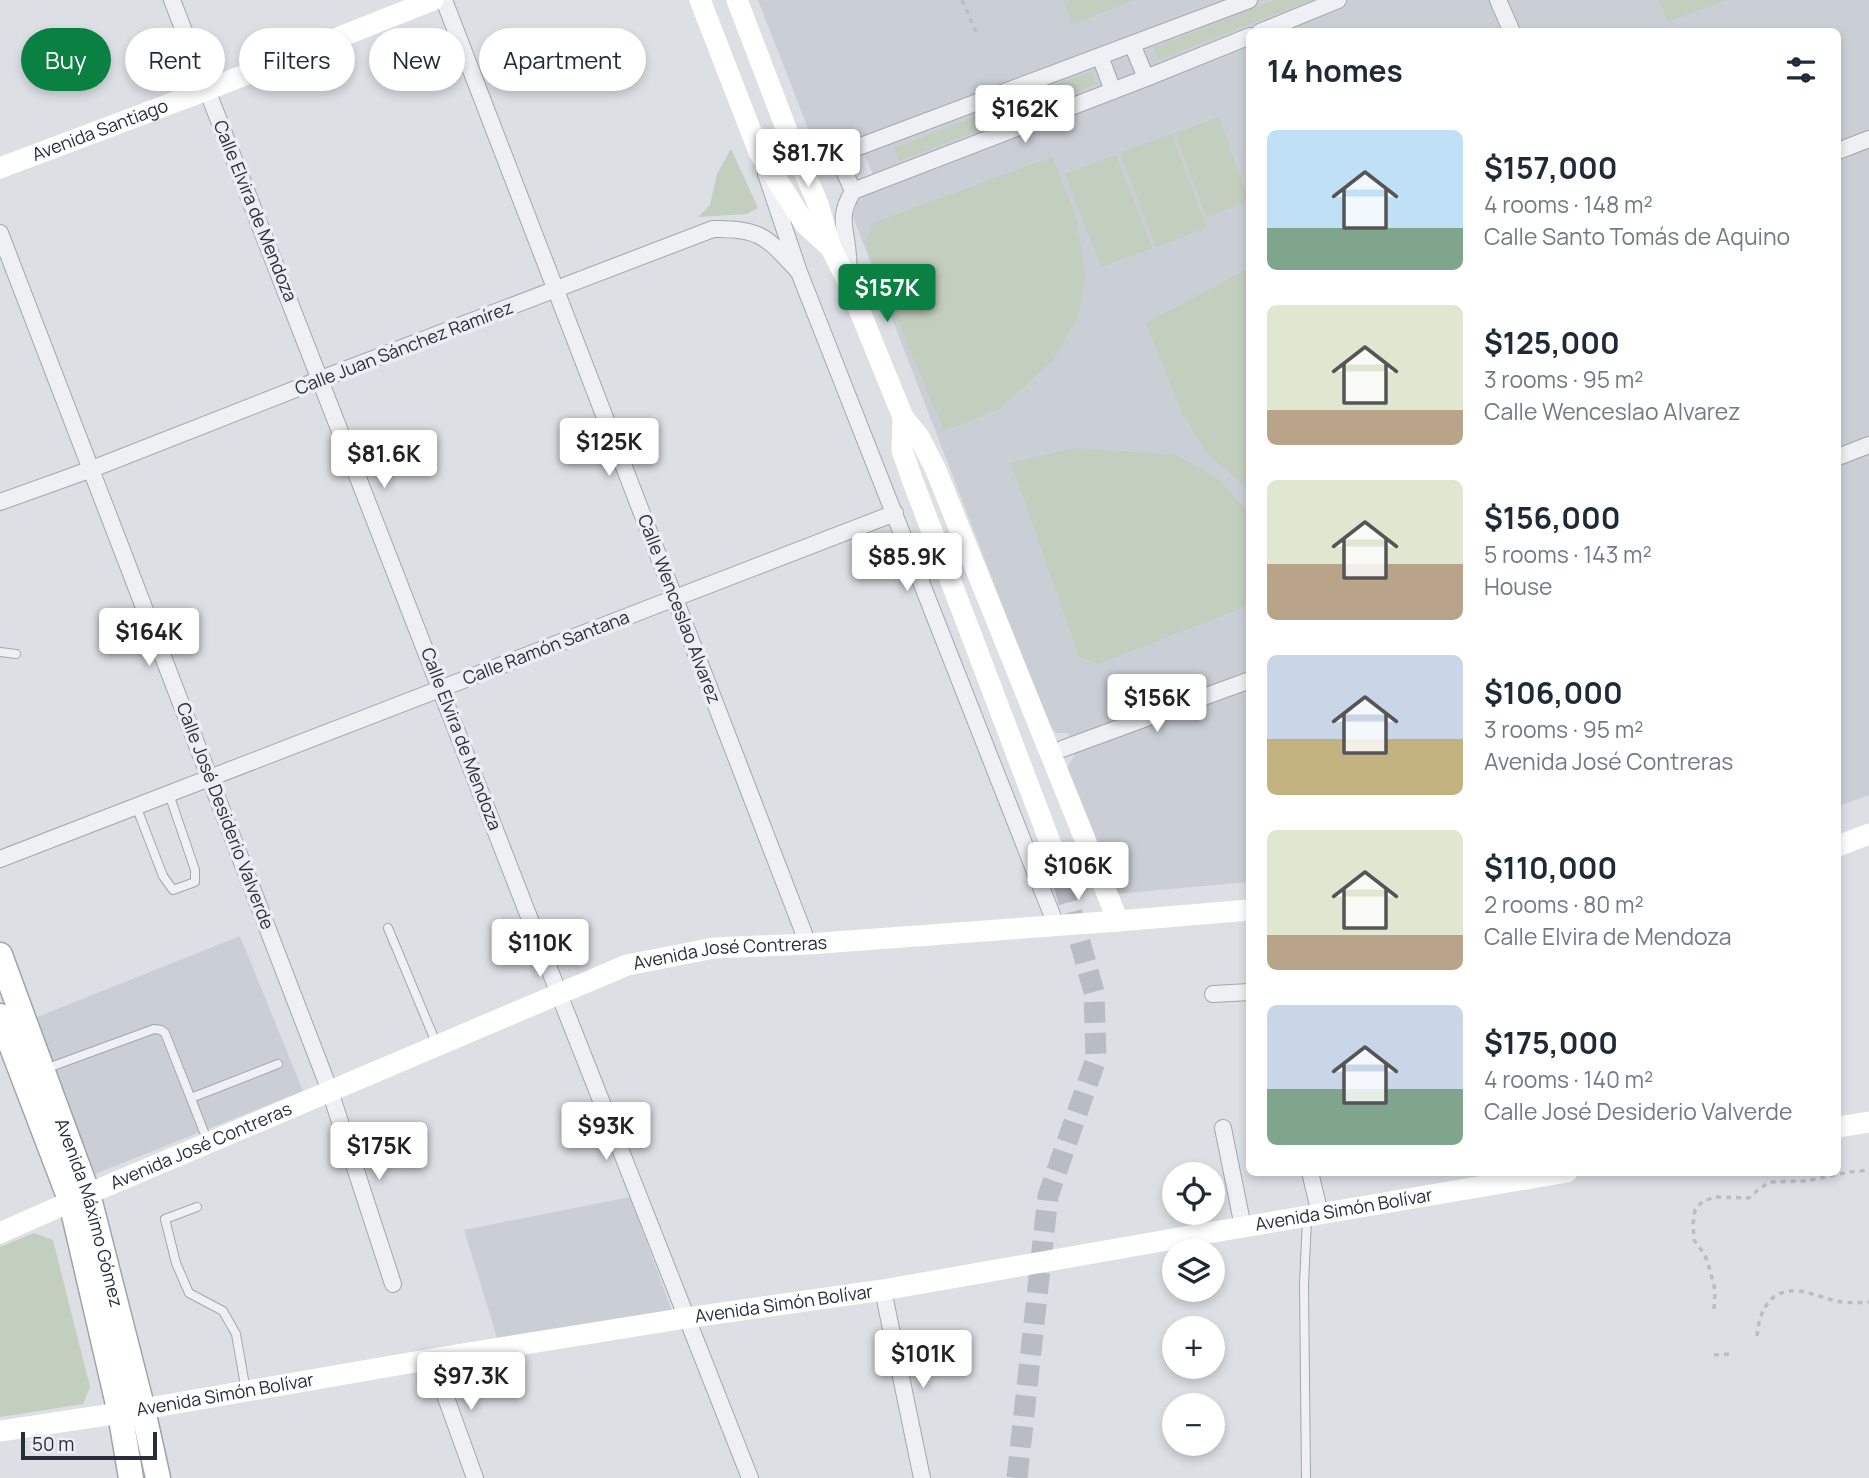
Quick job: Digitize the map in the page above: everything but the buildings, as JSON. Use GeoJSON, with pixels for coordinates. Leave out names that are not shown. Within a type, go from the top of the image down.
{"type":"FeatureCollection","features":[{"type":"Feature","properties":{"kind":"main road","name":"Avenida Santiago"},"geometry":{"type":"LineString","coordinates":[[225,83],[433,0]]}},
{"type":"Feature","properties":{"kind":"main road"},"geometry":{"type":"LineString","coordinates":[[700,0],[759,152],[805,224],[831,248]]}},
{"type":"Feature","properties":{"kind":"main road"},"geometry":{"type":"LineString","coordinates":[[737,0],[818,204],[831,248],[848,282],[903,417],[919,437],[935,468],[1118,921]]}},
{"type":"Feature","properties":{"kind":"main road","name":"Avenida Santiago"},"geometry":{"type":"LineString","coordinates":[[0,167],[204,91]]}},
{"type":"Feature","properties":{"kind":"main road"},"geometry":{"type":"LineString","coordinates":[[903,417],[902,450],[912,480],[1058,863]]}},
{"type":"Feature","properties":{"kind":"main road"},"geometry":{"type":"LineString","coordinates":[[1841,845],[1869,834]]}},
{"type":"Feature","properties":{"kind":"main road","name":"Avenida José Contreras"},"geometry":{"type":"LineString","coordinates":[[0,1233],[627,965],[714,948],[807,944],[1246,910]]}},
{"type":"Feature","properties":{"kind":"main road","name":"Avenida Máximo Gómez"},"geometry":{"type":"LineString","coordinates":[[0,955],[42,1070],[79,1198],[132,1411],[158,1478]]}},
{"type":"Feature","properties":{"kind":"main road","name":"Avenida Máximo Gómez"},"geometry":{"type":"LineString","coordinates":[[0,1016],[79,1198]]}},
{"type":"Feature","properties":{"kind":"main road"},"geometry":{"type":"LineString","coordinates":[[1841,1127],[1869,1122]]}},
{"type":"Feature","properties":{"kind":"main road","name":"Avenida Simón Bolívar"},"geometry":{"type":"LineString","coordinates":[[0,1431],[686,1318],[883,1290],[1543,1176]]}},
{"type":"Feature","properties":{"kind":"main road","name":"Avenida Máximo Gómez"},"geometry":{"type":"LineString","coordinates":[[131,1478],[132,1411]]}},
{"type":"Feature","properties":{"kind":"street","name":"Calle Elvira de Mendoza"},"geometry":{"type":"LineString","coordinates":[[172,0],[183,28]]}},
{"type":"Feature","properties":{"kind":"street","name":"Calle Wenceslao Alvarez"},"geometry":{"type":"LineString","coordinates":[[444,0],[807,944]]}},
{"type":"Feature","properties":{"kind":"street"},"geometry":{"type":"LineString","coordinates":[[789,136],[810,148],[837,155],[1249,0]]}},
{"type":"Feature","properties":{"kind":"street"},"geometry":{"type":"LineString","coordinates":[[1270,28],[1338,0]]}},
{"type":"Feature","properties":{"kind":"street"},"geometry":{"type":"LineString","coordinates":[[1499,0],[1510,28]]}},
{"type":"Feature","properties":{"kind":"street"},"geometry":{"type":"LineString","coordinates":[[848,282],[848,256],[842,218],[845,205],[853,191],[1246,38]]}},
{"type":"Feature","properties":{"kind":"street"},"geometry":{"type":"LineString","coordinates":[[1132,44],[1146,78]]}},
{"type":"Feature","properties":{"kind":"street"},"geometry":{"type":"LineString","coordinates":[[1100,56],[1113,90]]}},
{"type":"Feature","properties":{"kind":"street","name":"Calle Elvira de Mendoza"},"geometry":{"type":"LineString","coordinates":[[207,91],[750,1478]]}},
{"type":"Feature","properties":{"kind":"street"},"geometry":{"type":"LineString","coordinates":[[1841,150],[1869,139]]}},
{"type":"Feature","properties":{"kind":"street"},"geometry":{"type":"LineString","coordinates":[[759,152],[799,272],[1056,925]]}},
{"type":"Feature","properties":{"kind":"street"},"geometry":{"type":"LineString","coordinates":[[837,155],[853,191]]}},
{"type":"Feature","properties":{"kind":"street","name":"Calle Juan Sánchez Ramírez"},"geometry":{"type":"LineString","coordinates":[[0,502],[713,229],[738,229],[758,234],[799,272]]}},
{"type":"Feature","properties":{"kind":"street","name":"Calle José Desiderio Valverde"},"geometry":{"type":"LineString","coordinates":[[0,233],[330,1091],[393,1284]]}},
{"type":"Feature","properties":{"kind":"street"},"geometry":{"type":"LineString","coordinates":[[1841,456],[1869,445]]}},
{"type":"Feature","properties":{"kind":"street","name":"Calle Ramón Santana"},"geometry":{"type":"LineString","coordinates":[[0,859],[895,513]]}},
{"type":"Feature","properties":{"kind":"street"},"geometry":{"type":"LineString","coordinates":[[1051,753],[1246,681]]}},
{"type":"Feature","properties":{"kind":"street"},"geometry":{"type":"LineString","coordinates":[[1213,994],[1246,992]]}},
{"type":"Feature","properties":{"kind":"street"},"geometry":{"type":"LineString","coordinates":[[1223,1128],[1243,1227]]}},
{"type":"Feature","properties":{"kind":"street"},"geometry":{"type":"LineString","coordinates":[[1310,1176],[1313,1215]]}},
{"type":"Feature","properties":{"kind":"street"},"geometry":{"type":"LineString","coordinates":[[883,1290],[922,1478]]}},
{"type":"Feature","properties":{"kind":"street"},"geometry":{"type":"LineString","coordinates":[[432,1359],[475,1478]]}},
{"type":"Feature","properties":{"kind":"lane"},"geometry":{"type":"LineString","coordinates":[[0,652],[16,654]]}},
{"type":"Feature","properties":{"kind":"lane"},"geometry":{"type":"LineString","coordinates":[[136,806],[163,876],[173,890],[195,882],[195,870],[169,794]]}},
{"type":"Feature","properties":{"kind":"lane"},"geometry":{"type":"LineString","coordinates":[[388,928],[438,1045]]}},
{"type":"Feature","properties":{"kind":"lane"},"geometry":{"type":"LineString","coordinates":[[42,1070],[154,1030],[161,1030],[165,1033],[208,1142]]}},
{"type":"Feature","properties":{"kind":"lane"},"geometry":{"type":"LineString","coordinates":[[191,1098],[278,1064]]}},
{"type":"Feature","properties":{"kind":"lane"},"geometry":{"type":"LineString","coordinates":[[197,1207],[165,1219],[176,1263],[189,1293],[223,1311],[236,1334],[246,1391]]}},
{"type":"Feature","properties":{"kind":"lane"},"geometry":{"type":"LineString","coordinates":[[1306,1478],[1304,1284],[1313,1215]]}},
{"type":"Feature","properties":{"kind":"path"},"geometry":{"type":"LineString","coordinates":[[962,0],[976,32]]}},
{"type":"Feature","properties":{"kind":"path"},"geometry":{"type":"LineString","coordinates":[[1841,1174],[1869,1170]]}},
{"type":"Feature","properties":{"kind":"path"},"geometry":{"type":"LineString","coordinates":[[1714,1309],[1715,1290],[1710,1270],[1694,1240],[1695,1210],[1703,1201],[1716,1197],[1749,1198],[1770,1182],[1806,1181],[1830,1176]]}},
{"type":"Feature","properties":{"kind":"path"},"geometry":{"type":"LineString","coordinates":[[1757,1336],[1758,1322],[1764,1307],[1774,1296],[1796,1291],[1837,1301],[1869,1302]]}},
{"type":"Feature","properties":{"kind":"path"},"geometry":{"type":"LineString","coordinates":[[1714,1355],[1730,1354]]}},
{"type":"Feature","properties":{"kind":"shaded area"},"geometry":{"type":"Polygon","coordinates":[[[758,0],[1869,0],[1869,795],[1841,804],[1841,28],[1246,28],[1246,882],[1114,894],[1066,769],[1074,756],[1068,733],[1057,733],[1047,721],[853,217],[858,197],[879,191],[856,132],[828,140],[809,131],[758,0]]]}},
{"type":"Feature","properties":{"kind":"shaded area"},"geometry":{"type":"Polygon","coordinates":[[[240,936],[303,1091],[95,1174],[32,1019],[240,936]]]}},
{"type":"Feature","properties":{"kind":"shaded area"},"geometry":{"type":"Polygon","coordinates":[[[630,1197],[672,1311],[498,1341],[464,1230],[630,1197]]]}},
{"type":"Feature","properties":{"kind":"green space"},"geometry":{"type":"Polygon","coordinates":[[[1063,0],[1134,0],[1072,24],[1063,0]]]}},
{"type":"Feature","properties":{"kind":"green space"},"geometry":{"type":"Polygon","coordinates":[[[1275,0],[1312,0],[1158,60],[1153,48],[1275,0]]]}},
{"type":"Feature","properties":{"kind":"green space"},"geometry":{"type":"Polygon","coordinates":[[[1659,0],[1725,0],[1668,22],[1659,0]]]}},
{"type":"Feature","properties":{"kind":"green space"},"geometry":{"type":"Polygon","coordinates":[[[1092,71],[1097,84],[899,161],[894,148],[1092,71]]]}},
{"type":"Feature","properties":{"kind":"green space"},"geometry":{"type":"Polygon","coordinates":[[[1219,117],[1246,193],[1246,202],[1206,217],[1175,133],[1219,117]]]}},
{"type":"Feature","properties":{"kind":"green space"},"geometry":{"type":"Polygon","coordinates":[[[1172,134],[1207,228],[1156,247],[1120,153],[1172,134]]]}},
{"type":"Feature","properties":{"kind":"green space"},"geometry":{"type":"Polygon","coordinates":[[[731,149],[758,208],[747,214],[698,217],[710,205],[717,174],[731,149]]]}},
{"type":"Feature","properties":{"kind":"green space"},"geometry":{"type":"Polygon","coordinates":[[[1116,155],[1152,248],[1101,267],[1065,174],[1116,155]]]}},
{"type":"Feature","properties":{"kind":"green space"},"geometry":{"type":"Polygon","coordinates":[[[1052,157],[1077,220],[1085,275],[1078,317],[1053,360],[1001,408],[944,431],[865,242],[873,223],[1052,157]]]}},
{"type":"Feature","properties":{"kind":"green space"},"geometry":{"type":"Polygon","coordinates":[[[1246,270],[1246,487],[1207,453],[1182,413],[1146,323],[1246,270]]]}},
{"type":"Feature","properties":{"kind":"green space"},"geometry":{"type":"Polygon","coordinates":[[[1075,448],[1176,455],[1220,480],[1246,510],[1246,606],[1098,664],[1079,656],[1011,463],[1075,448]]]}},
{"type":"Feature","properties":{"kind":"green space"},"geometry":{"type":"Polygon","coordinates":[[[34,1233],[53,1240],[90,1387],[83,1404],[0,1417],[0,1247],[34,1233]]]}},
{"type":"Feature","properties":{"kind":"tunnel"},"geometry":{"type":"LineString","coordinates":[[1017,1478],[1048,1196],[1096,1059],[1094,992],[1058,863]]}}]}
